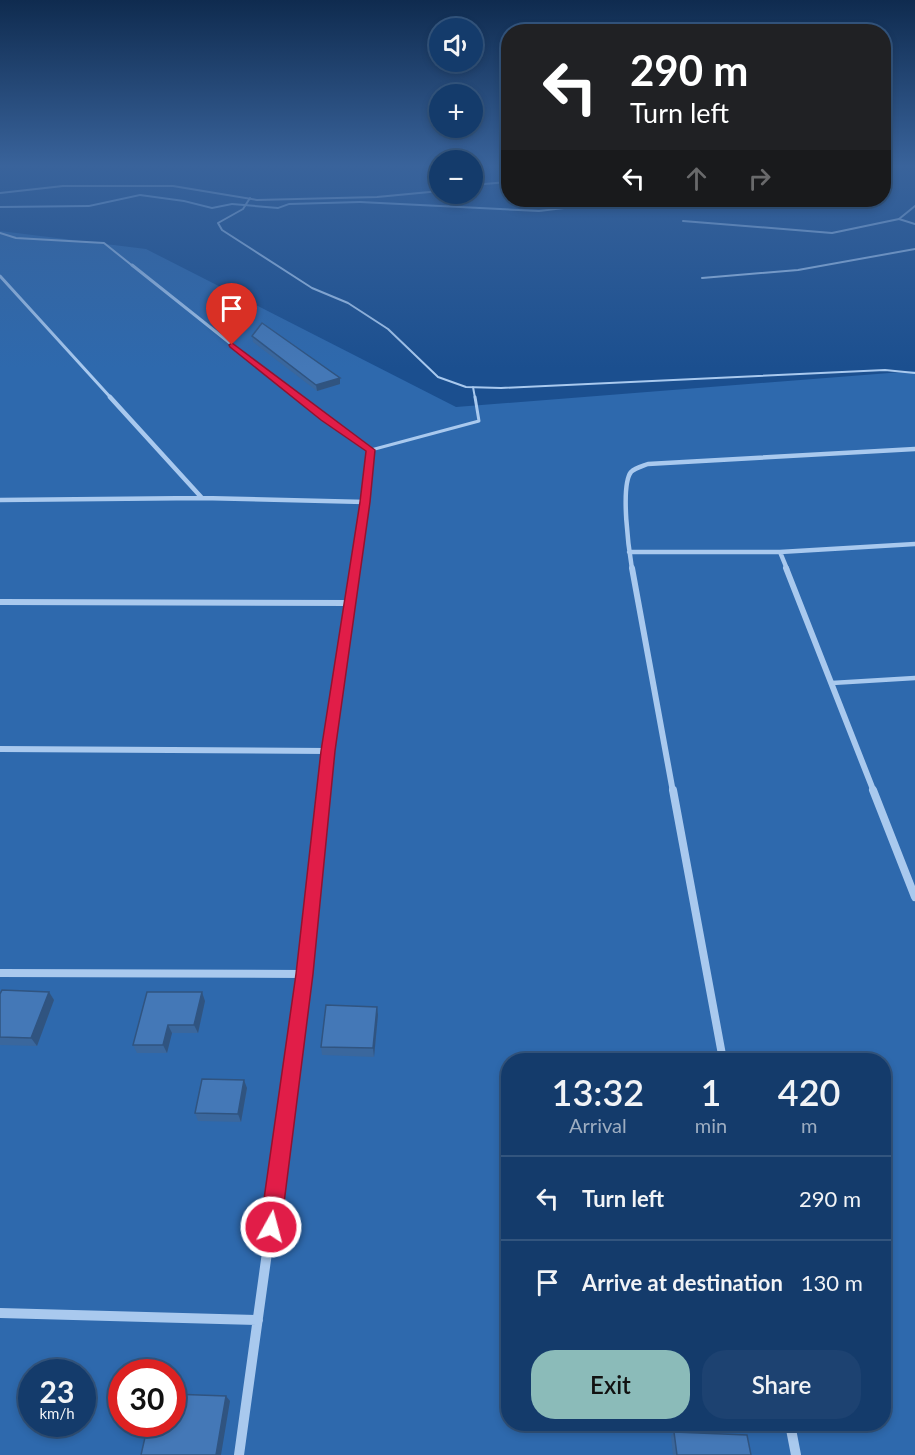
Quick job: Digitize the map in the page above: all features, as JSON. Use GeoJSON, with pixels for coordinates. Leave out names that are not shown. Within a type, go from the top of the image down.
{"type":"FeatureCollection","features":[{"type":"Feature","properties":{"kind":"street"},"geometry":{"type":"LineString","coordinates":[[800,232],[833,232]]}},
{"type":"Feature","properties":{"kind":"street"},"geometry":{"type":"LineString","coordinates":[[0,233],[15,238],[104,243],[324,418],[370,450],[365,502],[328,751],[305,974],[239,1455]]}},
{"type":"Feature","properties":{"kind":"street"},"geometry":{"type":"LineString","coordinates":[[0,276],[202,498]]}},
{"type":"Feature","properties":{"kind":"street"},"geometry":{"type":"LineString","coordinates":[[722,1053],[629,552],[626,483],[632,471],[648,464],[915,449]]}},
{"type":"Feature","properties":{"kind":"street"},"geometry":{"type":"LineString","coordinates":[[0,500],[202,498],[365,502]]}},
{"type":"Feature","properties":{"kind":"street"},"geometry":{"type":"LineString","coordinates":[[629,552],[780,552],[915,544]]}},
{"type":"Feature","properties":{"kind":"street"},"geometry":{"type":"LineString","coordinates":[[780,552],[915,897]]}},
{"type":"Feature","properties":{"kind":"street"},"geometry":{"type":"LineString","coordinates":[[0,602],[350,603]]}},
{"type":"Feature","properties":{"kind":"street"},"geometry":{"type":"LineString","coordinates":[[0,749],[328,751]]}},
{"type":"Feature","properties":{"kind":"street"},"geometry":{"type":"LineString","coordinates":[[0,973],[305,974]]}},
{"type":"Feature","properties":{"kind":"street"},"geometry":{"type":"LineString","coordinates":[[0,1313],[258,1320]]}},
{"type":"Feature","properties":{"kind":"street"},"geometry":{"type":"LineString","coordinates":[[791,1431],[796,1455]]}},
{"type":"Feature","properties":{"kind":"lane"},"geometry":{"type":"LineString","coordinates":[[225,232],[312,288],[348,303],[388,329],[438,377],[466,387],[885,370],[915,373]]}},
{"type":"Feature","properties":{"kind":"lane"},"geometry":{"type":"LineString","coordinates":[[702,278],[798,270],[915,249]]}},
{"type":"Feature","properties":{"kind":"lane"},"geometry":{"type":"LineString","coordinates":[[370,450],[479,421],[473,387]]}},
{"type":"Feature","properties":{"kind":"lane"},"geometry":{"type":"LineString","coordinates":[[832,683],[915,678]]}},
{"type":"Feature","properties":{"kind":"shaded area"},"geometry":{"type":"Polygon","coordinates":[[[0,232],[146,249],[456,407],[915,371],[915,1455],[0,1455],[0,232]]]}},
{"type":"Feature","properties":{"kind":"building"},"geometry":{"type":"Polygon","coordinates":[[[262,323],[340,378],[316,385],[252,336],[262,323]]]}},
{"type":"Feature","properties":{"kind":"building"},"geometry":{"type":"Polygon","coordinates":[[[2,990],[49,992],[31,1038],[0,1037],[0,994],[2,990]]]}},
{"type":"Feature","properties":{"kind":"building"},"geometry":{"type":"Polygon","coordinates":[[[147,992],[202,992],[194,1025],[168,1025],[163,1045],[133,1045],[147,992]]]}},
{"type":"Feature","properties":{"kind":"building"},"geometry":{"type":"Polygon","coordinates":[[[326,1005],[377,1007],[373,1048],[321,1047],[326,1005]]]}},
{"type":"Feature","properties":{"kind":"building"},"geometry":{"type":"Polygon","coordinates":[[[202,1079],[244,1080],[238,1114],[195,1113],[202,1079]]]}},
{"type":"Feature","properties":{"kind":"building"},"geometry":{"type":"Polygon","coordinates":[[[186,1395],[226,1396],[216,1455],[141,1455],[145,1437],[186,1437],[186,1395]]]}},
{"type":"Feature","properties":{"kind":"building"},"geometry":{"type":"Polygon","coordinates":[[[674,1432],[747,1435],[751,1455],[677,1455],[674,1432]]]}},
{"type":"Feature","properties":{"kind":"route"},"geometry":{"type":"LineString","coordinates":[[232,345],[324,418],[370,450],[365,502],[328,751],[305,974],[271,1227]]}}]}
